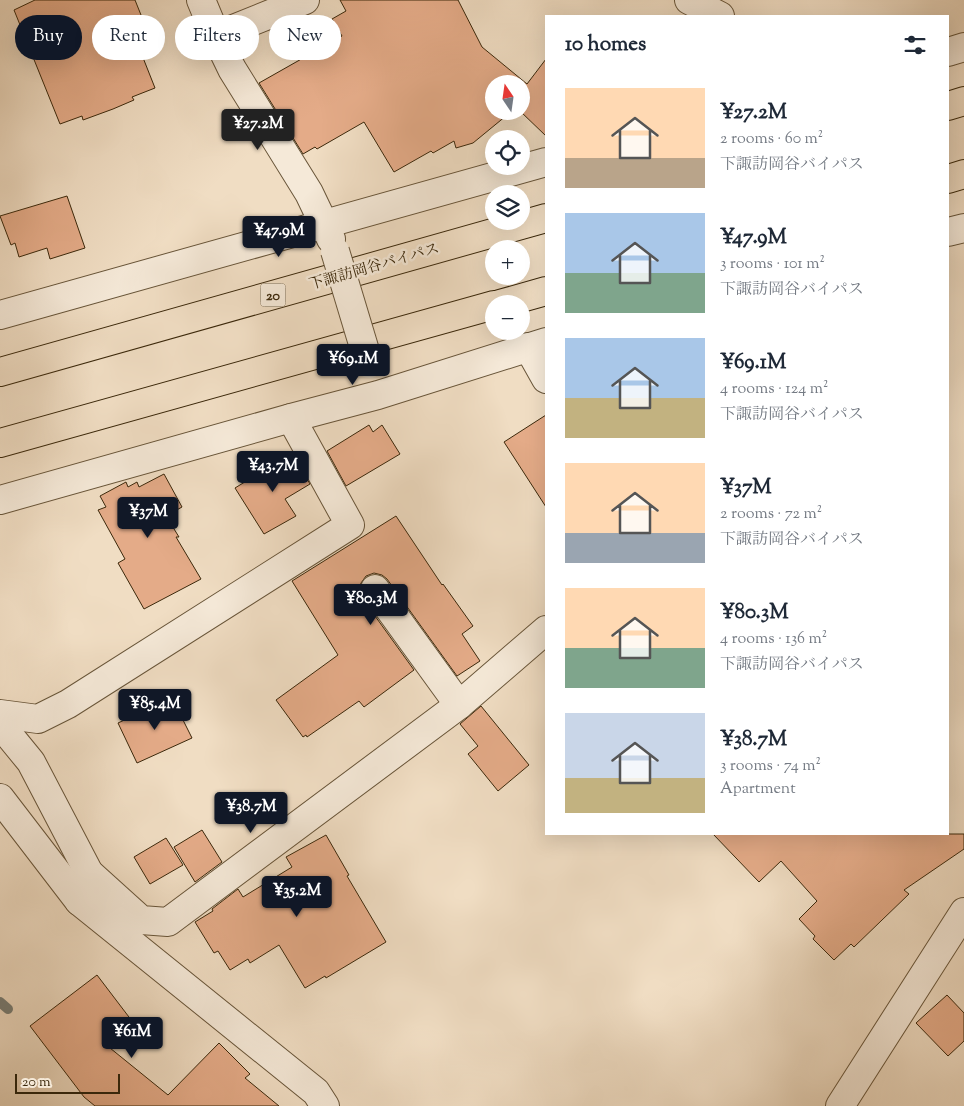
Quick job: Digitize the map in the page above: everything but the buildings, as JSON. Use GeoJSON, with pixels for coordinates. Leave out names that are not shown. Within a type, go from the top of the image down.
{"type":"FeatureCollection","features":[{"type":"Feature","properties":{"kind":"highway"},"geometry":{"type":"LineString","coordinates":[[949,106],[964,101]]}},
{"type":"Feature","properties":{"kind":"highway"},"geometry":{"type":"LineString","coordinates":[[949,179],[964,174]]}},
{"type":"Feature","properties":{"kind":"highway","name":"下諏訪岡谷バイパス"},"geometry":{"type":"LineString","coordinates":[[0,372],[545,218]]}},
{"type":"Feature","properties":{"kind":"highway"},"geometry":{"type":"LineString","coordinates":[[530,296],[545,291]]}},
{"type":"Feature","properties":{"kind":"highway"},"geometry":{"type":"LineString","coordinates":[[0,443],[485,308]]}},
{"type":"Feature","properties":{"kind":"street"},"geometry":{"type":"LineString","coordinates":[[200,0],[207,15]]}},
{"type":"Feature","properties":{"kind":"street"},"geometry":{"type":"LineString","coordinates":[[259,19],[305,0]]}},
{"type":"Feature","properties":{"kind":"street"},"geometry":{"type":"LineString","coordinates":[[689,0],[718,15]]}},
{"type":"Feature","properties":{"kind":"street"},"geometry":{"type":"LineString","coordinates":[[949,52],[964,48]]}},
{"type":"Feature","properties":{"kind":"street"},"geometry":{"type":"LineString","coordinates":[[228,60],[309,193],[325,223],[378,395]]}},
{"type":"Feature","properties":{"kind":"street"},"geometry":{"type":"LineString","coordinates":[[0,315],[545,162]]}},
{"type":"Feature","properties":{"kind":"street"},"geometry":{"type":"LineString","coordinates":[[949,232],[964,228]]}},
{"type":"Feature","properties":{"kind":"street"},"geometry":{"type":"LineString","coordinates":[[0,500],[378,395],[537,344],[545,375]]}},
{"type":"Feature","properties":{"kind":"street"},"geometry":{"type":"LineString","coordinates":[[0,714],[38,719],[68,704],[350,525],[291,418]]}},
{"type":"Feature","properties":{"kind":"street"},"geometry":{"type":"LineString","coordinates":[[374,589],[459,705]]}},
{"type":"Feature","properties":{"kind":"street"},"geometry":{"type":"LineString","coordinates":[[0,724],[31,762],[89,873],[141,920],[168,922],[459,705],[545,631]]}},
{"type":"Feature","properties":{"kind":"street"},"geometry":{"type":"LineString","coordinates":[[0,798],[79,901],[316,1092],[325,1106]]}},
{"type":"Feature","properties":{"kind":"street"},"geometry":{"type":"LineString","coordinates":[[79,901],[89,873]]}},
{"type":"Feature","properties":{"kind":"street"},"geometry":{"type":"LineString","coordinates":[[840,1106],[964,912]]}},
{"type":"Feature","properties":{"kind":"waterway"},"geometry":{"type":"LineString","coordinates":[[0,1002],[8,1009]]}}]}
